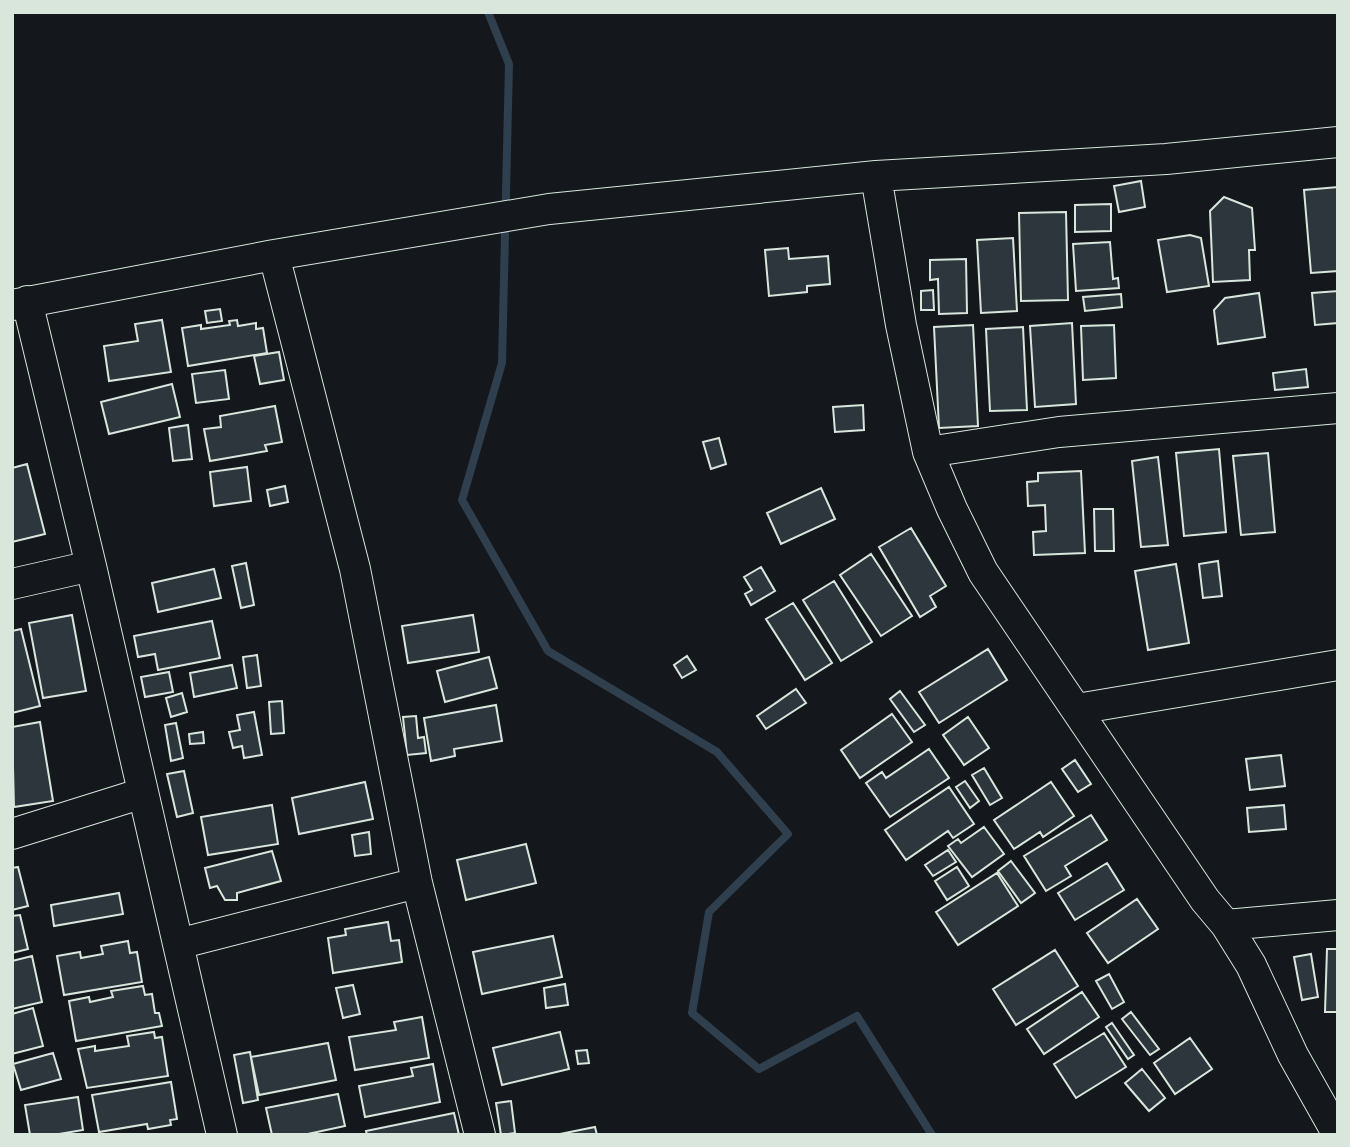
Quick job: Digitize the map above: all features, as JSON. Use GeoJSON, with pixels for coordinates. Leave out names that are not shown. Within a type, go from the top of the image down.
{"type":"FeatureCollection","features":[{"type":"Feature","properties":{"kind":"street"},"geometry":{"type":"LineString","coordinates":[[222,1135],[91,566],[20,303],[274,255],[549,209],[876,176],[1166,159],[1338,142]]}},
{"type":"Feature","properties":{"kind":"street"},"geometry":{"type":"LineString","coordinates":[[876,176],[901,325],[928,452],[952,509],[983,572],[1251,965],[1293,1055],[1338,1135]]}},
{"type":"Feature","properties":{"kind":"street"},"geometry":{"type":"LineString","coordinates":[[274,255],[355,569],[417,883],[480,1135]]}},
{"type":"Feature","properties":{"kind":"street"},"geometry":{"type":"LineString","coordinates":[[928,452],[1059,432],[1338,408]]}},
{"type":"Feature","properties":{"kind":"street"},"geometry":{"type":"LineString","coordinates":[[12,584],[91,566]]}},
{"type":"Feature","properties":{"kind":"street"},"geometry":{"type":"LineString","coordinates":[[1077,709],[1338,665]]}},
{"type":"Feature","properties":{"kind":"street"},"geometry":{"type":"LineString","coordinates":[[12,834],[143,793]]}},
{"type":"Feature","properties":{"kind":"street"},"geometry":{"type":"LineString","coordinates":[[178,944],[417,883]]}},
{"type":"Feature","properties":{"kind":"street"},"geometry":{"type":"LineString","coordinates":[[1226,925],[1338,915]]}},
{"type":"Feature","properties":{"kind":"building"},"geometry":{"type":"Polygon","coordinates":[[[1141,181],[1145,207],[1119,212],[1114,186],[1141,181]]]}},
{"type":"Feature","properties":{"kind":"building"},"geometry":{"type":"Polygon","coordinates":[[[1338,187],[1338,271],[1311,273],[1304,190],[1338,187]]]}},
{"type":"Feature","properties":{"kind":"building"},"geometry":{"type":"Polygon","coordinates":[[[1224,197],[1252,208],[1255,250],[1249,250],[1250,280],[1213,282],[1210,211],[1224,197]]]}},
{"type":"Feature","properties":{"kind":"building"},"geometry":{"type":"Polygon","coordinates":[[[1111,204],[1111,231],[1075,232],[1075,205],[1111,204]]]}},
{"type":"Feature","properties":{"kind":"building"},"geometry":{"type":"Polygon","coordinates":[[[1066,212],[1068,300],[1021,301],[1019,213],[1066,212]]]}},
{"type":"Feature","properties":{"kind":"building"},"geometry":{"type":"Polygon","coordinates":[[[1190,235],[1201,238],[1209,286],[1167,292],[1158,240],[1190,235]]]}},
{"type":"Feature","properties":{"kind":"building"},"geometry":{"type":"Polygon","coordinates":[[[1013,238],[1017,311],[981,313],[977,240],[1013,238]]]}},
{"type":"Feature","properties":{"kind":"building"},"geometry":{"type":"Polygon","coordinates":[[[1110,242],[1113,279],[1118,278],[1119,288],[1076,291],[1073,244],[1110,242]]]}},
{"type":"Feature","properties":{"kind":"building"},"geometry":{"type":"Polygon","coordinates":[[[788,248],[789,259],[828,256],[830,284],[807,286],[807,292],[769,296],[765,250],[788,248]]]}},
{"type":"Feature","properties":{"kind":"building"},"geometry":{"type":"Polygon","coordinates":[[[966,259],[967,313],[939,314],[938,279],[930,280],[930,260],[966,259]]]}},
{"type":"Feature","properties":{"kind":"building"},"geometry":{"type":"Polygon","coordinates":[[[933,290],[934,310],[921,310],[921,291],[933,290]]]}},
{"type":"Feature","properties":{"kind":"building"},"geometry":{"type":"Polygon","coordinates":[[[1338,291],[1338,323],[1315,325],[1312,293],[1338,291]]]}},
{"type":"Feature","properties":{"kind":"building"},"geometry":{"type":"Polygon","coordinates":[[[1259,293],[1265,337],[1218,344],[1214,310],[1225,298],[1259,293]]]}},
{"type":"Feature","properties":{"kind":"building"},"geometry":{"type":"Polygon","coordinates":[[[1121,294],[1122,307],[1085,311],[1083,297],[1121,294]]]}},
{"type":"Feature","properties":{"kind":"building"},"geometry":{"type":"Polygon","coordinates":[[[220,309],[222,321],[207,323],[205,311],[220,309]]]}},
{"type":"Feature","properties":{"kind":"building"},"geometry":{"type":"Polygon","coordinates":[[[162,320],[171,372],[109,381],[104,346],[138,341],[135,324],[162,320]]]}},
{"type":"Feature","properties":{"kind":"building"},"geometry":{"type":"Polygon","coordinates":[[[237,320],[238,326],[256,323],[256,329],[263,328],[267,353],[188,366],[182,328],[201,325],[201,329],[230,325],[229,321],[237,320]]]}},
{"type":"Feature","properties":{"kind":"building"},"geometry":{"type":"Polygon","coordinates":[[[1072,323],[1076,404],[1035,407],[1030,326],[1072,323]]]}},
{"type":"Feature","properties":{"kind":"building"},"geometry":{"type":"Polygon","coordinates":[[[973,325],[978,426],[939,428],[934,327],[973,325]]]}},
{"type":"Feature","properties":{"kind":"building"},"geometry":{"type":"Polygon","coordinates":[[[1114,325],[1116,378],[1083,380],[1081,326],[1114,325]]]}},
{"type":"Feature","properties":{"kind":"building"},"geometry":{"type":"Polygon","coordinates":[[[1023,327],[1027,410],[990,411],[986,329],[1023,327]]]}},
{"type":"Feature","properties":{"kind":"building"},"geometry":{"type":"Polygon","coordinates":[[[279,352],[284,380],[260,384],[254,356],[279,352]]]}},
{"type":"Feature","properties":{"kind":"building"},"geometry":{"type":"Polygon","coordinates":[[[1306,369],[1308,387],[1275,390],[1273,373],[1306,369]]]}},
{"type":"Feature","properties":{"kind":"building"},"geometry":{"type":"Polygon","coordinates":[[[225,370],[229,399],[196,403],[192,374],[225,370]]]}},
{"type":"Feature","properties":{"kind":"building"},"geometry":{"type":"Polygon","coordinates":[[[172,384],[180,417],[109,434],[101,402],[172,384]]]}},
{"type":"Feature","properties":{"kind":"building"},"geometry":{"type":"Polygon","coordinates":[[[863,405],[864,430],[835,432],[833,407],[863,405]]]}},
{"type":"Feature","properties":{"kind":"building"},"geometry":{"type":"Polygon","coordinates":[[[275,406],[282,442],[265,445],[267,451],[210,461],[204,429],[221,427],[220,416],[275,406]]]}},
{"type":"Feature","properties":{"kind":"building"},"geometry":{"type":"Polygon","coordinates":[[[188,425],[192,459],[173,461],[169,428],[188,425]]]}},
{"type":"Feature","properties":{"kind":"building"},"geometry":{"type":"Polygon","coordinates":[[[719,438],[726,464],[711,469],[703,442],[719,438]]]}},
{"type":"Feature","properties":{"kind":"building"},"geometry":{"type":"Polygon","coordinates":[[[1219,449],[1226,532],[1184,536],[1176,453],[1219,449]]]}},
{"type":"Feature","properties":{"kind":"building"},"geometry":{"type":"Polygon","coordinates":[[[1268,453],[1275,532],[1241,535],[1233,456],[1268,453]]]}},
{"type":"Feature","properties":{"kind":"building"},"geometry":{"type":"Polygon","coordinates":[[[1158,457],[1168,545],[1141,547],[1132,461],[1158,457]]]}},
{"type":"Feature","properties":{"kind":"building"},"geometry":{"type":"Polygon","coordinates":[[[27,464],[45,534],[12,542],[12,468],[27,464]]]}},
{"type":"Feature","properties":{"kind":"building"},"geometry":{"type":"Polygon","coordinates":[[[247,467],[251,501],[214,506],[210,472],[247,467]]]}},
{"type":"Feature","properties":{"kind":"building"},"geometry":{"type":"Polygon","coordinates":[[[1081,471],[1085,553],[1034,555],[1033,532],[1046,531],[1045,505],[1028,506],[1027,482],[1038,481],[1038,473],[1081,471]]]}},
{"type":"Feature","properties":{"kind":"building"},"geometry":{"type":"Polygon","coordinates":[[[285,486],[288,502],[270,506],[267,490],[285,486]]]}},
{"type":"Feature","properties":{"kind":"building"},"geometry":{"type":"Polygon","coordinates":[[[821,488],[835,519],[781,544],[767,513],[821,488]]]}},
{"type":"Feature","properties":{"kind":"building"},"geometry":{"type":"Polygon","coordinates":[[[1094,509],[1113,509],[1114,551],[1095,551],[1094,509]]]}},
{"type":"Feature","properties":{"kind":"building"},"geometry":{"type":"Polygon","coordinates":[[[911,528],[946,586],[930,596],[936,607],[920,617],[879,547],[911,528]]]}},
{"type":"Feature","properties":{"kind":"building"},"geometry":{"type":"Polygon","coordinates":[[[871,554],[912,616],[881,636],[840,575],[871,554]]]}},
{"type":"Feature","properties":{"kind":"building"},"geometry":{"type":"Polygon","coordinates":[[[1218,561],[1222,596],[1203,598],[1199,564],[1218,561]]]}},
{"type":"Feature","properties":{"kind":"building"},"geometry":{"type":"Polygon","coordinates":[[[246,563],[254,605],[241,608],[232,566],[246,563]]]}},
{"type":"Feature","properties":{"kind":"building"},"geometry":{"type":"Polygon","coordinates":[[[1176,564],[1189,643],[1148,650],[1135,571],[1176,564]]]}},
{"type":"Feature","properties":{"kind":"building"},"geometry":{"type":"Polygon","coordinates":[[[761,567],[775,591],[751,605],[745,594],[752,590],[744,577],[761,567]]]}},
{"type":"Feature","properties":{"kind":"building"},"geometry":{"type":"Polygon","coordinates":[[[214,569],[221,598],[158,612],[152,583],[214,569]]]}},
{"type":"Feature","properties":{"kind":"building"},"geometry":{"type":"Polygon","coordinates":[[[834,581],[872,642],[841,661],[803,600],[834,581]]]}},
{"type":"Feature","properties":{"kind":"building"},"geometry":{"type":"Polygon","coordinates":[[[793,603],[832,663],[805,680],[766,619],[793,603]]]}},
{"type":"Feature","properties":{"kind":"building"},"geometry":{"type":"Polygon","coordinates":[[[72,615],[86,691],[43,698],[29,623],[72,615]]]}},
{"type":"Feature","properties":{"kind":"building"},"geometry":{"type":"Polygon","coordinates":[[[473,615],[479,652],[408,663],[402,626],[473,615]]]}},
{"type":"Feature","properties":{"kind":"building"},"geometry":{"type":"Polygon","coordinates":[[[212,621],[220,658],[158,670],[155,654],[138,657],[134,636],[212,621]]]}},
{"type":"Feature","properties":{"kind":"building"},"geometry":{"type":"Polygon","coordinates":[[[21,629],[40,706],[12,713],[12,631],[21,629]]]}},
{"type":"Feature","properties":{"kind":"building"},"geometry":{"type":"Polygon","coordinates":[[[988,649],[1007,680],[939,723],[919,692],[988,649]]]}},
{"type":"Feature","properties":{"kind":"building"},"geometry":{"type":"Polygon","coordinates":[[[257,655],[261,686],[247,688],[243,657],[257,655]]]}},
{"type":"Feature","properties":{"kind":"building"},"geometry":{"type":"Polygon","coordinates":[[[687,656],[696,670],[682,678],[674,665],[687,656]]]}},
{"type":"Feature","properties":{"kind":"building"},"geometry":{"type":"Polygon","coordinates":[[[489,657],[497,688],[445,702],[437,671],[489,657]]]}},
{"type":"Feature","properties":{"kind":"building"},"geometry":{"type":"Polygon","coordinates":[[[232,665],[237,688],[194,697],[190,673],[232,665]]]}},
{"type":"Feature","properties":{"kind":"building"},"geometry":{"type":"Polygon","coordinates":[[[169,672],[173,692],[145,697],[141,677],[169,672]]]}},
{"type":"Feature","properties":{"kind":"building"},"geometry":{"type":"Polygon","coordinates":[[[796,689],[806,703],[766,729],[757,716],[796,689]]]}},
{"type":"Feature","properties":{"kind":"building"},"geometry":{"type":"Polygon","coordinates":[[[900,691],[925,725],[914,732],[890,699],[900,691]]]}},
{"type":"Feature","properties":{"kind":"building"},"geometry":{"type":"Polygon","coordinates":[[[182,693],[187,712],[171,717],[166,698],[182,693]]]}},
{"type":"Feature","properties":{"kind":"building"},"geometry":{"type":"Polygon","coordinates":[[[282,701],[284,733],[271,734],[269,702],[282,701]]]}},
{"type":"Feature","properties":{"kind":"building"},"geometry":{"type":"Polygon","coordinates":[[[496,705],[502,741],[454,749],[455,756],[431,761],[424,718],[496,705]]]}},
{"type":"Feature","properties":{"kind":"building"},"geometry":{"type":"Polygon","coordinates":[[[254,712],[262,755],[244,758],[242,746],[233,748],[229,732],[240,730],[237,715],[254,712]]]}},
{"type":"Feature","properties":{"kind":"building"},"geometry":{"type":"Polygon","coordinates":[[[892,714],[912,742],[860,778],[841,750],[892,714]]]}},
{"type":"Feature","properties":{"kind":"building"},"geometry":{"type":"Polygon","coordinates":[[[416,716],[418,738],[424,737],[426,753],[407,755],[403,717],[416,716]]]}},
{"type":"Feature","properties":{"kind":"building"},"geometry":{"type":"Polygon","coordinates":[[[968,717],[989,748],[964,765],[943,735],[968,717]]]}},
{"type":"Feature","properties":{"kind":"building"},"geometry":{"type":"Polygon","coordinates":[[[40,722],[53,801],[14,807],[12,727],[40,722]]]}},
{"type":"Feature","properties":{"kind":"building"},"geometry":{"type":"Polygon","coordinates":[[[176,723],[183,758],[171,761],[165,725],[176,723]]]}},
{"type":"Feature","properties":{"kind":"building"},"geometry":{"type":"Polygon","coordinates":[[[203,732],[204,743],[190,744],[189,734],[203,732]]]}},
{"type":"Feature","properties":{"kind":"building"},"geometry":{"type":"Polygon","coordinates":[[[929,749],[949,778],[890,817],[866,783],[882,772],[886,778],[929,749]]]}},
{"type":"Feature","properties":{"kind":"building"},"geometry":{"type":"Polygon","coordinates":[[[1281,755],[1285,786],[1250,790],[1246,759],[1281,755]]]}},
{"type":"Feature","properties":{"kind":"building"},"geometry":{"type":"Polygon","coordinates":[[[1075,760],[1091,784],[1078,792],[1062,769],[1075,760]]]}},
{"type":"Feature","properties":{"kind":"building"},"geometry":{"type":"Polygon","coordinates":[[[984,768],[1002,798],[990,805],[972,775],[984,768]]]}},
{"type":"Feature","properties":{"kind":"building"},"geometry":{"type":"Polygon","coordinates":[[[184,771],[193,813],[177,817],[167,774],[184,771]]]}},
{"type":"Feature","properties":{"kind":"building"},"geometry":{"type":"Polygon","coordinates":[[[965,781],[979,801],[970,808],[956,787],[965,781]]]}},
{"type":"Feature","properties":{"kind":"building"},"geometry":{"type":"Polygon","coordinates":[[[365,782],[373,819],[299,834],[292,798],[365,782]]]}},
{"type":"Feature","properties":{"kind":"building"},"geometry":{"type":"Polygon","coordinates":[[[1051,782],[1074,816],[1043,837],[1040,832],[1014,849],[994,820],[1051,782]]]}},
{"type":"Feature","properties":{"kind":"building"},"geometry":{"type":"Polygon","coordinates":[[[949,787],[974,824],[953,838],[948,831],[906,860],[885,830],[949,787]]]}},
{"type":"Feature","properties":{"kind":"building"},"geometry":{"type":"Polygon","coordinates":[[[272,805],[278,844],[208,855],[201,817],[272,805]]]}},
{"type":"Feature","properties":{"kind":"building"},"geometry":{"type":"Polygon","coordinates":[[[1284,805],[1286,829],[1249,832],[1247,808],[1284,805]]]}},
{"type":"Feature","properties":{"kind":"building"},"geometry":{"type":"Polygon","coordinates":[[[1091,815],[1107,840],[1065,866],[1071,876],[1046,891],[1024,856],[1091,815]]]}},
{"type":"Feature","properties":{"kind":"building"},"geometry":{"type":"Polygon","coordinates":[[[984,827],[1004,854],[972,877],[948,846],[958,839],[961,843],[984,827]]]}},
{"type":"Feature","properties":{"kind":"building"},"geometry":{"type":"Polygon","coordinates":[[[369,832],[371,854],[355,856],[352,835],[369,832]]]}},
{"type":"Feature","properties":{"kind":"building"},"geometry":{"type":"Polygon","coordinates":[[[526,844],[536,883],[466,900],[457,860],[526,844]]]}},
{"type":"Feature","properties":{"kind":"building"},"geometry":{"type":"Polygon","coordinates":[[[948,850],[956,862],[933,876],[925,865],[948,850]]]}},
{"type":"Feature","properties":{"kind":"building"},"geometry":{"type":"Polygon","coordinates":[[[272,851],[281,881],[237,893],[237,900],[225,900],[217,886],[210,888],[205,868],[272,851]]]}},
{"type":"Feature","properties":{"kind":"building"},"geometry":{"type":"Polygon","coordinates":[[[1011,861],[1035,893],[1021,903],[998,871],[1011,861]]]}},
{"type":"Feature","properties":{"kind":"building"},"geometry":{"type":"Polygon","coordinates":[[[1107,863],[1124,890],[1075,920],[1058,893],[1107,863]]]}},
{"type":"Feature","properties":{"kind":"building"},"geometry":{"type":"Polygon","coordinates":[[[18,867],[28,906],[12,910],[12,868],[18,867]]]}},
{"type":"Feature","properties":{"kind":"building"},"geometry":{"type":"Polygon","coordinates":[[[957,867],[969,886],[947,900],[935,881],[957,867]]]}},
{"type":"Feature","properties":{"kind":"building"},"geometry":{"type":"Polygon","coordinates":[[[997,873],[1018,906],[958,945],[936,912],[997,873]]]}},
{"type":"Feature","properties":{"kind":"building"},"geometry":{"type":"Polygon","coordinates":[[[119,893],[123,914],[54,926],[51,905],[119,893]]]}},
{"type":"Feature","properties":{"kind":"building"},"geometry":{"type":"Polygon","coordinates":[[[1137,899],[1158,929],[1108,963],[1087,933],[1137,899]]]}},
{"type":"Feature","properties":{"kind":"building"},"geometry":{"type":"Polygon","coordinates":[[[20,915],[28,949],[12,953],[12,916],[20,915]]]}},
{"type":"Feature","properties":{"kind":"building"},"geometry":{"type":"Polygon","coordinates":[[[388,922],[391,941],[399,940],[402,962],[333,973],[328,938],[346,935],[345,929],[388,922]]]}},
{"type":"Feature","properties":{"kind":"building"},"geometry":{"type":"Polygon","coordinates":[[[553,936],[562,977],[482,994],[473,952],[553,936]]]}},
{"type":"Feature","properties":{"kind":"building"},"geometry":{"type":"Polygon","coordinates":[[[128,941],[130,953],[137,952],[142,982],[64,995],[57,956],[80,952],[81,958],[103,954],[101,946],[128,941]]]}},
{"type":"Feature","properties":{"kind":"building"},"geometry":{"type":"Polygon","coordinates":[[[1327,949],[1338,949],[1338,1012],[1325,1012],[1327,949]]]}},
{"type":"Feature","properties":{"kind":"building"},"geometry":{"type":"Polygon","coordinates":[[[1055,950],[1078,986],[1016,1025],[993,989],[1055,950]]]}},
{"type":"Feature","properties":{"kind":"building"},"geometry":{"type":"Polygon","coordinates":[[[1311,954],[1318,997],[1302,1000],[1294,957],[1311,954]]]}},
{"type":"Feature","properties":{"kind":"building"},"geometry":{"type":"Polygon","coordinates":[[[32,956],[42,1002],[12,1009],[12,961],[32,956]]]}},
{"type":"Feature","properties":{"kind":"building"},"geometry":{"type":"Polygon","coordinates":[[[1109,974],[1124,1002],[1112,1009],[1096,981],[1109,974]]]}},
{"type":"Feature","properties":{"kind":"building"},"geometry":{"type":"Polygon","coordinates":[[[565,984],[568,1005],[546,1008],[544,988],[565,984]]]}},
{"type":"Feature","properties":{"kind":"building"},"geometry":{"type":"Polygon","coordinates":[[[353,985],[360,1014],[343,1018],[336,988],[353,985]]]}},
{"type":"Feature","properties":{"kind":"building"},"geometry":{"type":"Polygon","coordinates":[[[143,986],[145,995],[152,994],[155,1013],[159,1013],[162,1026],[76,1041],[69,1001],[89,997],[90,1002],[113,997],[111,991],[143,986]]]}},
{"type":"Feature","properties":{"kind":"building"},"geometry":{"type":"Polygon","coordinates":[[[1082,992],[1099,1017],[1044,1054],[1027,1029],[1082,992]]]}},
{"type":"Feature","properties":{"kind":"building"},"geometry":{"type":"Polygon","coordinates":[[[33,1008],[43,1046],[12,1054],[12,1014],[33,1008]]]}},
{"type":"Feature","properties":{"kind":"building"},"geometry":{"type":"Polygon","coordinates":[[[1131,1012],[1159,1049],[1150,1055],[1122,1019],[1131,1012]]]}},
{"type":"Feature","properties":{"kind":"building"},"geometry":{"type":"Polygon","coordinates":[[[422,1017],[429,1058],[355,1070],[349,1037],[396,1030],[394,1022],[422,1017]]]}},
{"type":"Feature","properties":{"kind":"building"},"geometry":{"type":"Polygon","coordinates":[[[1112,1023],[1134,1055],[1128,1059],[1106,1027],[1112,1023]]]}},
{"type":"Feature","properties":{"kind":"building"},"geometry":{"type":"Polygon","coordinates":[[[154,1032],[155,1038],[162,1037],[168,1076],[87,1088],[78,1049],[95,1046],[95,1051],[129,1046],[127,1036],[154,1032]]]}},
{"type":"Feature","properties":{"kind":"building"},"geometry":{"type":"Polygon","coordinates":[[[560,1032],[569,1069],[502,1085],[493,1048],[560,1032]]]}},
{"type":"Feature","properties":{"kind":"building"},"geometry":{"type":"Polygon","coordinates":[[[1104,1033],[1126,1067],[1076,1098],[1054,1064],[1104,1033]]]}},
{"type":"Feature","properties":{"kind":"building"},"geometry":{"type":"Polygon","coordinates":[[[1190,1038],[1212,1069],[1175,1094],[1154,1063],[1190,1038]]]}},
{"type":"Feature","properties":{"kind":"building"},"geometry":{"type":"Polygon","coordinates":[[[328,1043],[336,1080],[259,1095],[251,1057],[328,1043]]]}},
{"type":"Feature","properties":{"kind":"building"},"geometry":{"type":"Polygon","coordinates":[[[587,1050],[589,1063],[578,1064],[576,1051],[587,1050]]]}},
{"type":"Feature","properties":{"kind":"building"},"geometry":{"type":"Polygon","coordinates":[[[250,1052],[258,1100],[243,1103],[234,1055],[250,1052]]]}},
{"type":"Feature","properties":{"kind":"building"},"geometry":{"type":"Polygon","coordinates":[[[53,1053],[61,1079],[21,1090],[13,1064],[53,1053]]]}},
{"type":"Feature","properties":{"kind":"building"},"geometry":{"type":"Polygon","coordinates":[[[433,1064],[440,1102],[365,1117],[359,1086],[413,1076],[411,1068],[433,1064]]]}},
{"type":"Feature","properties":{"kind":"building"},"geometry":{"type":"Polygon","coordinates":[[[1142,1069],[1165,1098],[1149,1111],[1125,1083],[1142,1069]]]}},
{"type":"Feature","properties":{"kind":"building"},"geometry":{"type":"Polygon","coordinates":[[[171,1082],[177,1119],[170,1120],[171,1125],[148,1129],[147,1124],[99,1132],[92,1095],[171,1082]]]}},
{"type":"Feature","properties":{"kind":"building"},"geometry":{"type":"Polygon","coordinates":[[[338,1094],[345,1126],[303,1135],[272,1135],[266,1108],[338,1094]]]}},
{"type":"Feature","properties":{"kind":"building"},"geometry":{"type":"Polygon","coordinates":[[[78,1097],[83,1130],[53,1135],[30,1135],[25,1105],[78,1097]]]}},
{"type":"Feature","properties":{"kind":"building"},"geometry":{"type":"Polygon","coordinates":[[[511,1101],[515,1133],[501,1135],[496,1103],[511,1101]]]}},
{"type":"Feature","properties":{"kind":"building"},"geometry":{"type":"Polygon","coordinates":[[[454,1113],[459,1135],[367,1135],[366,1131],[454,1113]]]}},
{"type":"Feature","properties":{"kind":"building"},"geometry":{"type":"Polygon","coordinates":[[[595,1127],[597,1135],[555,1135],[595,1127]]]}},
{"type":"Feature","properties":{"kind":"waterway"},"geometry":{"type":"LineString","coordinates":[[488,12],[509,64],[502,363],[462,500],[548,651],[717,752],[788,834],[709,912],[692,1013],[759,1069],[857,1016],[932,1135]]}}]}
